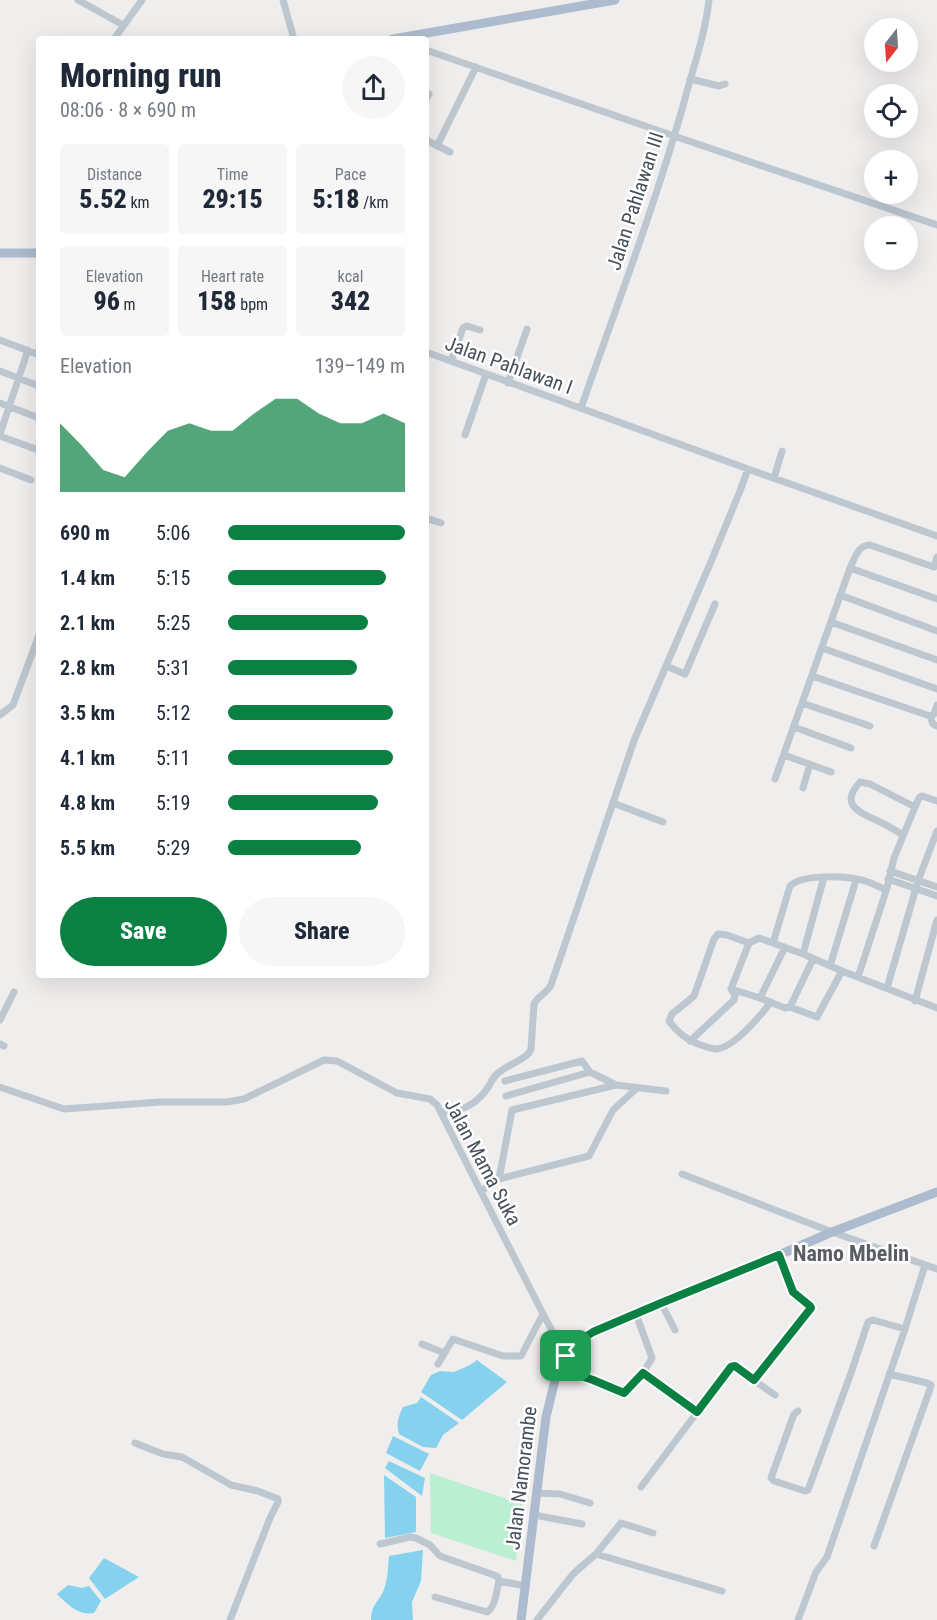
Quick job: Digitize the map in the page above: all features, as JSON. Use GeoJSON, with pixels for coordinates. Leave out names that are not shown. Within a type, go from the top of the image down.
{"type":"FeatureCollection","features":[{"type":"Feature","properties":{"kind":"main road"},"geometry":{"type":"LineString","coordinates":[[411,36],[615,0]]}},
{"type":"Feature","properties":{"kind":"main road"},"geometry":{"type":"LineString","coordinates":[[0,253],[36,253]]}},
{"type":"Feature","properties":{"kind":"main road","name":"Jalan Namorambe"},"geometry":{"type":"LineString","coordinates":[[521,1620],[546,1417],[558,1368],[581,1339],[832,1232],[937,1192]]}},
{"type":"Feature","properties":{"kind":"street"},"geometry":{"type":"LineString","coordinates":[[78,0],[123,26]]}},
{"type":"Feature","properties":{"kind":"street"},"geometry":{"type":"LineString","coordinates":[[116,36],[142,0]]}},
{"type":"Feature","properties":{"kind":"street"},"geometry":{"type":"LineString","coordinates":[[283,0],[293,36]]}},
{"type":"Feature","properties":{"kind":"street","name":"Jalan Pahlawan III"},"geometry":{"type":"LineString","coordinates":[[581,408],[674,136],[706,21],[709,0]]}},
{"type":"Feature","properties":{"kind":"street"},"geometry":{"type":"LineString","coordinates":[[429,51],[937,225]]}},
{"type":"Feature","properties":{"kind":"street"},"geometry":{"type":"LineString","coordinates":[[437,146],[476,67]]}},
{"type":"Feature","properties":{"kind":"street"},"geometry":{"type":"LineString","coordinates":[[690,79],[718,86],[725,84]]}},
{"type":"Feature","properties":{"kind":"street"},"geometry":{"type":"LineString","coordinates":[[429,142],[450,152]]}},
{"type":"Feature","properties":{"kind":"street"},"geometry":{"type":"LineString","coordinates":[[451,361],[461,330],[467,326],[480,330]]}},
{"type":"Feature","properties":{"kind":"street"},"geometry":{"type":"LineString","coordinates":[[508,383],[527,329]]}},
{"type":"Feature","properties":{"kind":"street"},"geometry":{"type":"LineString","coordinates":[[0,340],[36,354]]}},
{"type":"Feature","properties":{"kind":"street"},"geometry":{"type":"LineString","coordinates":[[28,350],[0,435],[36,449]]}},
{"type":"Feature","properties":{"kind":"street","name":"Jalan Pahlawan I"},"geometry":{"type":"LineString","coordinates":[[429,353],[937,536]]}},
{"type":"Feature","properties":{"kind":"street"},"geometry":{"type":"LineString","coordinates":[[0,371],[36,385]]}},
{"type":"Feature","properties":{"kind":"street"},"geometry":{"type":"LineString","coordinates":[[465,435],[486,374]]}},
{"type":"Feature","properties":{"kind":"street"},"geometry":{"type":"LineString","coordinates":[[0,403],[36,417]]}},
{"type":"Feature","properties":{"kind":"street"},"geometry":{"type":"LineString","coordinates":[[774,478],[782,451]]}},
{"type":"Feature","properties":{"kind":"street"},"geometry":{"type":"LineString","coordinates":[[0,468],[31,480]]}},
{"type":"Feature","properties":{"kind":"street"},"geometry":{"type":"LineString","coordinates":[[441,1112],[453,1112],[475,1104],[496,1075],[530,1053],[534,1004],[536,999],[551,985],[635,738],[748,469]]}},
{"type":"Feature","properties":{"kind":"street"},"geometry":{"type":"LineString","coordinates":[[429,521],[441,524]]}},
{"type":"Feature","properties":{"kind":"street"},"geometry":{"type":"LineString","coordinates":[[775,779],[850,568],[860,548],[870,545],[935,568],[937,557]]}},
{"type":"Feature","properties":{"kind":"street"},"geometry":{"type":"LineString","coordinates":[[850,568],[937,599]]}},
{"type":"Feature","properties":{"kind":"street"},"geometry":{"type":"LineString","coordinates":[[840,596],[937,631]]}},
{"type":"Feature","properties":{"kind":"street"},"geometry":{"type":"LineString","coordinates":[[666,666],[685,674],[714,604]]}},
{"type":"Feature","properties":{"kind":"street"},"geometry":{"type":"LineString","coordinates":[[831,622],[937,660]]}},
{"type":"Feature","properties":{"kind":"street"},"geometry":{"type":"LineString","coordinates":[[0,715],[13,705],[36,643]]}},
{"type":"Feature","properties":{"kind":"street"},"geometry":{"type":"LineString","coordinates":[[822,648],[937,689]]}},
{"type":"Feature","properties":{"kind":"street"},"geometry":{"type":"LineString","coordinates":[[812,676],[930,716]]}},
{"type":"Feature","properties":{"kind":"street"},"geometry":{"type":"LineString","coordinates":[[802,703],[870,726]]}},
{"type":"Feature","properties":{"kind":"street"},"geometry":{"type":"LineString","coordinates":[[930,716],[934,714],[937,705]]}},
{"type":"Feature","properties":{"kind":"street"},"geometry":{"type":"LineString","coordinates":[[930,716],[933,724],[937,726]]}},
{"type":"Feature","properties":{"kind":"street"},"geometry":{"type":"LineString","coordinates":[[794,727],[851,748]]}},
{"type":"Feature","properties":{"kind":"street"},"geometry":{"type":"LineString","coordinates":[[784,755],[831,772]]}},
{"type":"Feature","properties":{"kind":"street"},"geometry":{"type":"LineString","coordinates":[[803,788],[810,764]]}},
{"type":"Feature","properties":{"kind":"street"},"geometry":{"type":"LineString","coordinates":[[903,836],[858,812],[853,807],[851,799],[855,787],[860,782],[870,784],[915,807]]}},
{"type":"Feature","properties":{"kind":"street"},"geometry":{"type":"LineString","coordinates":[[858,977],[890,871],[919,798],[922,796],[937,801]]}},
{"type":"Feature","properties":{"kind":"street"},"geometry":{"type":"LineString","coordinates":[[613,803],[663,822]]}},
{"type":"Feature","properties":{"kind":"street"},"geometry":{"type":"LineString","coordinates":[[887,988],[918,880],[937,831]]}},
{"type":"Feature","properties":{"kind":"street"},"geometry":{"type":"LineString","coordinates":[[890,871],[937,887]]}},
{"type":"Feature","properties":{"kind":"street"},"geometry":{"type":"LineString","coordinates":[[773,943],[790,886],[796,882],[825,878],[856,880],[886,890]]}},
{"type":"Feature","properties":{"kind":"street"},"geometry":{"type":"LineString","coordinates":[[803,954],[825,878]]}},
{"type":"Feature","properties":{"kind":"street"},"geometry":{"type":"LineString","coordinates":[[888,879],[937,896]]}},
{"type":"Feature","properties":{"kind":"street"},"geometry":{"type":"LineString","coordinates":[[830,966],[856,880]]}},
{"type":"Feature","properties":{"kind":"street"},"geometry":{"type":"LineString","coordinates":[[915,1001],[937,920]]}},
{"type":"Feature","properties":{"kind":"street"},"geometry":{"type":"LineString","coordinates":[[749,944],[728,934],[720,933],[714,939],[694,996],[672,1014],[668,1019],[669,1022],[690,1041],[713,1049],[721,1048],[749,1028],[771,1002]]}},
{"type":"Feature","properties":{"kind":"street"},"geometry":{"type":"LineString","coordinates":[[731,989],[749,944],[759,938],[937,1008]]}},
{"type":"Feature","properties":{"kind":"street"},"geometry":{"type":"LineString","coordinates":[[760,998],[784,947]]}},
{"type":"Feature","properties":{"kind":"street"},"geometry":{"type":"LineString","coordinates":[[790,1007],[813,960]]}},
{"type":"Feature","properties":{"kind":"street"},"geometry":{"type":"LineString","coordinates":[[731,989],[817,1017],[842,971]]}},
{"type":"Feature","properties":{"kind":"street"},"geometry":{"type":"LineString","coordinates":[[690,1041],[734,1000],[735,995],[731,989]]}},
{"type":"Feature","properties":{"kind":"street"},"geometry":{"type":"LineString","coordinates":[[0,1020],[14,993]]}},
{"type":"Feature","properties":{"kind":"street","name":"Jalan Mama Suka"},"geometry":{"type":"LineString","coordinates":[[0,1087],[64,1109],[160,1102],[227,1102],[244,1099],[324,1060],[337,1061],[397,1094],[430,1099],[441,1112],[566,1356]]}},
{"type":"Feature","properties":{"kind":"street"},"geometry":{"type":"LineString","coordinates":[[505,1081],[582,1061],[590,1072],[616,1085],[666,1092]]}},
{"type":"Feature","properties":{"kind":"street"},"geometry":{"type":"LineString","coordinates":[[506,1096],[590,1072]]}},
{"type":"Feature","properties":{"kind":"street"},"geometry":{"type":"LineString","coordinates":[[499,1179],[512,1110],[616,1085]]}},
{"type":"Feature","properties":{"kind":"street"},"geometry":{"type":"LineString","coordinates":[[481,1191],[499,1179],[589,1156],[613,1110],[637,1088]]}},
{"type":"Feature","properties":{"kind":"street"},"geometry":{"type":"LineString","coordinates":[[682,1174],[832,1232],[937,1269]]}},
{"type":"Feature","properties":{"kind":"street"},"geometry":{"type":"LineString","coordinates":[[754,1380],[811,1307],[793,1292],[779,1255]]}},
{"type":"Feature","properties":{"kind":"street"},"geometry":{"type":"LineString","coordinates":[[798,1620],[816,1572],[827,1557],[925,1265]]}},
{"type":"Feature","properties":{"kind":"street"},"geometry":{"type":"LineString","coordinates":[[661,1303],[675,1330]]}},
{"type":"Feature","properties":{"kind":"street"},"geometry":{"type":"LineString","coordinates":[[438,1364],[453,1339],[503,1356],[521,1356],[543,1314]]}},
{"type":"Feature","properties":{"kind":"street"},"geometry":{"type":"LineString","coordinates":[[558,1368],[624,1393],[643,1373],[652,1358],[636,1314]]}},
{"type":"Feature","properties":{"kind":"street"},"geometry":{"type":"LineString","coordinates":[[798,1411],[794,1414],[771,1478],[805,1491],[808,1490],[833,1423],[868,1322],[873,1320],[905,1329]]}},
{"type":"Feature","properties":{"kind":"street"},"geometry":{"type":"LineString","coordinates":[[422,1344],[444,1353]]}},
{"type":"Feature","properties":{"kind":"street"},"geometry":{"type":"LineString","coordinates":[[641,1487],[731,1367],[735,1366],[775,1395]]}},
{"type":"Feature","properties":{"kind":"street"},"geometry":{"type":"LineString","coordinates":[[643,1373],[697,1412]]}},
{"type":"Feature","properties":{"kind":"street"},"geometry":{"type":"LineString","coordinates":[[874,1546],[930,1389],[927,1383],[889,1374]]}},
{"type":"Feature","properties":{"kind":"street"},"geometry":{"type":"LineString","coordinates":[[135,1443],[163,1454],[182,1457],[231,1485],[258,1491],[278,1499],[230,1620]]}},
{"type":"Feature","properties":{"kind":"street"},"geometry":{"type":"LineString","coordinates":[[536,1493],[560,1494],[590,1503]]}},
{"type":"Feature","properties":{"kind":"street"},"geometry":{"type":"LineString","coordinates":[[534,1515],[582,1524]]}},
{"type":"Feature","properties":{"kind":"street"},"geometry":{"type":"LineString","coordinates":[[537,1620],[573,1574],[596,1554],[621,1523],[653,1533]]}},
{"type":"Feature","properties":{"kind":"street"},"geometry":{"type":"LineString","coordinates":[[380,1544],[410,1537],[416,1538],[430,1545],[440,1556],[498,1577],[493,1606],[487,1612],[435,1597]]}},
{"type":"Feature","properties":{"kind":"street"},"geometry":{"type":"LineString","coordinates":[[596,1554],[722,1592]]}},
{"type":"Feature","properties":{"kind":"street"},"geometry":{"type":"LineString","coordinates":[[499,1581],[526,1586]]}},
{"type":"Feature","properties":{"kind":"green space"},"geometry":{"type":"Polygon","coordinates":[[[430,1473],[522,1504],[516,1561],[431,1533],[430,1473]]]}},
{"type":"Feature","properties":{"kind":"water"},"geometry":{"type":"Polygon","coordinates":[[[477,1360],[507,1382],[462,1420],[421,1392],[431,1375],[440,1371],[454,1372],[477,1360]]]}},
{"type":"Feature","properties":{"kind":"water"},"geometry":{"type":"Polygon","coordinates":[[[421,1397],[459,1423],[443,1435],[436,1448],[423,1447],[399,1434],[398,1420],[403,1407],[417,1403],[421,1397]]]}},
{"type":"Feature","properties":{"kind":"water"},"geometry":{"type":"Polygon","coordinates":[[[393,1436],[429,1454],[420,1471],[386,1453],[393,1436]]]}},
{"type":"Feature","properties":{"kind":"water"},"geometry":{"type":"Polygon","coordinates":[[[389,1461],[425,1478],[422,1496],[385,1468],[389,1461]]]}},
{"type":"Feature","properties":{"kind":"water"},"geometry":{"type":"Polygon","coordinates":[[[384,1475],[416,1497],[416,1532],[385,1538],[384,1475]]]}},
{"type":"Feature","properties":{"kind":"water"},"geometry":{"type":"Polygon","coordinates":[[[423,1550],[421,1581],[412,1602],[413,1620],[371,1620],[372,1610],[385,1585],[389,1556],[423,1550]]]}},
{"type":"Feature","properties":{"kind":"water"},"geometry":{"type":"Polygon","coordinates":[[[104,1558],[139,1577],[105,1599],[89,1578],[104,1558]]]}},
{"type":"Feature","properties":{"kind":"water"},"geometry":{"type":"Polygon","coordinates":[[[68,1585],[82,1588],[89,1586],[101,1601],[94,1613],[78,1611],[57,1594],[68,1585]]]}},
{"type":"Feature","properties":{"kind":"district","name":"Namo Mbelin"},"geometry":{"type":"Point","coordinates":[851,1253]}},
{"type":"Feature","properties":{"kind":"route"},"geometry":{"type":"LineString","coordinates":[[779,1255],[793,1292],[811,1307],[754,1380],[735,1366],[731,1367],[697,1412],[643,1373],[625,1393],[622,1393],[558,1368],[566,1356],[576,1343],[593,1332],[779,1255]]}}]}
